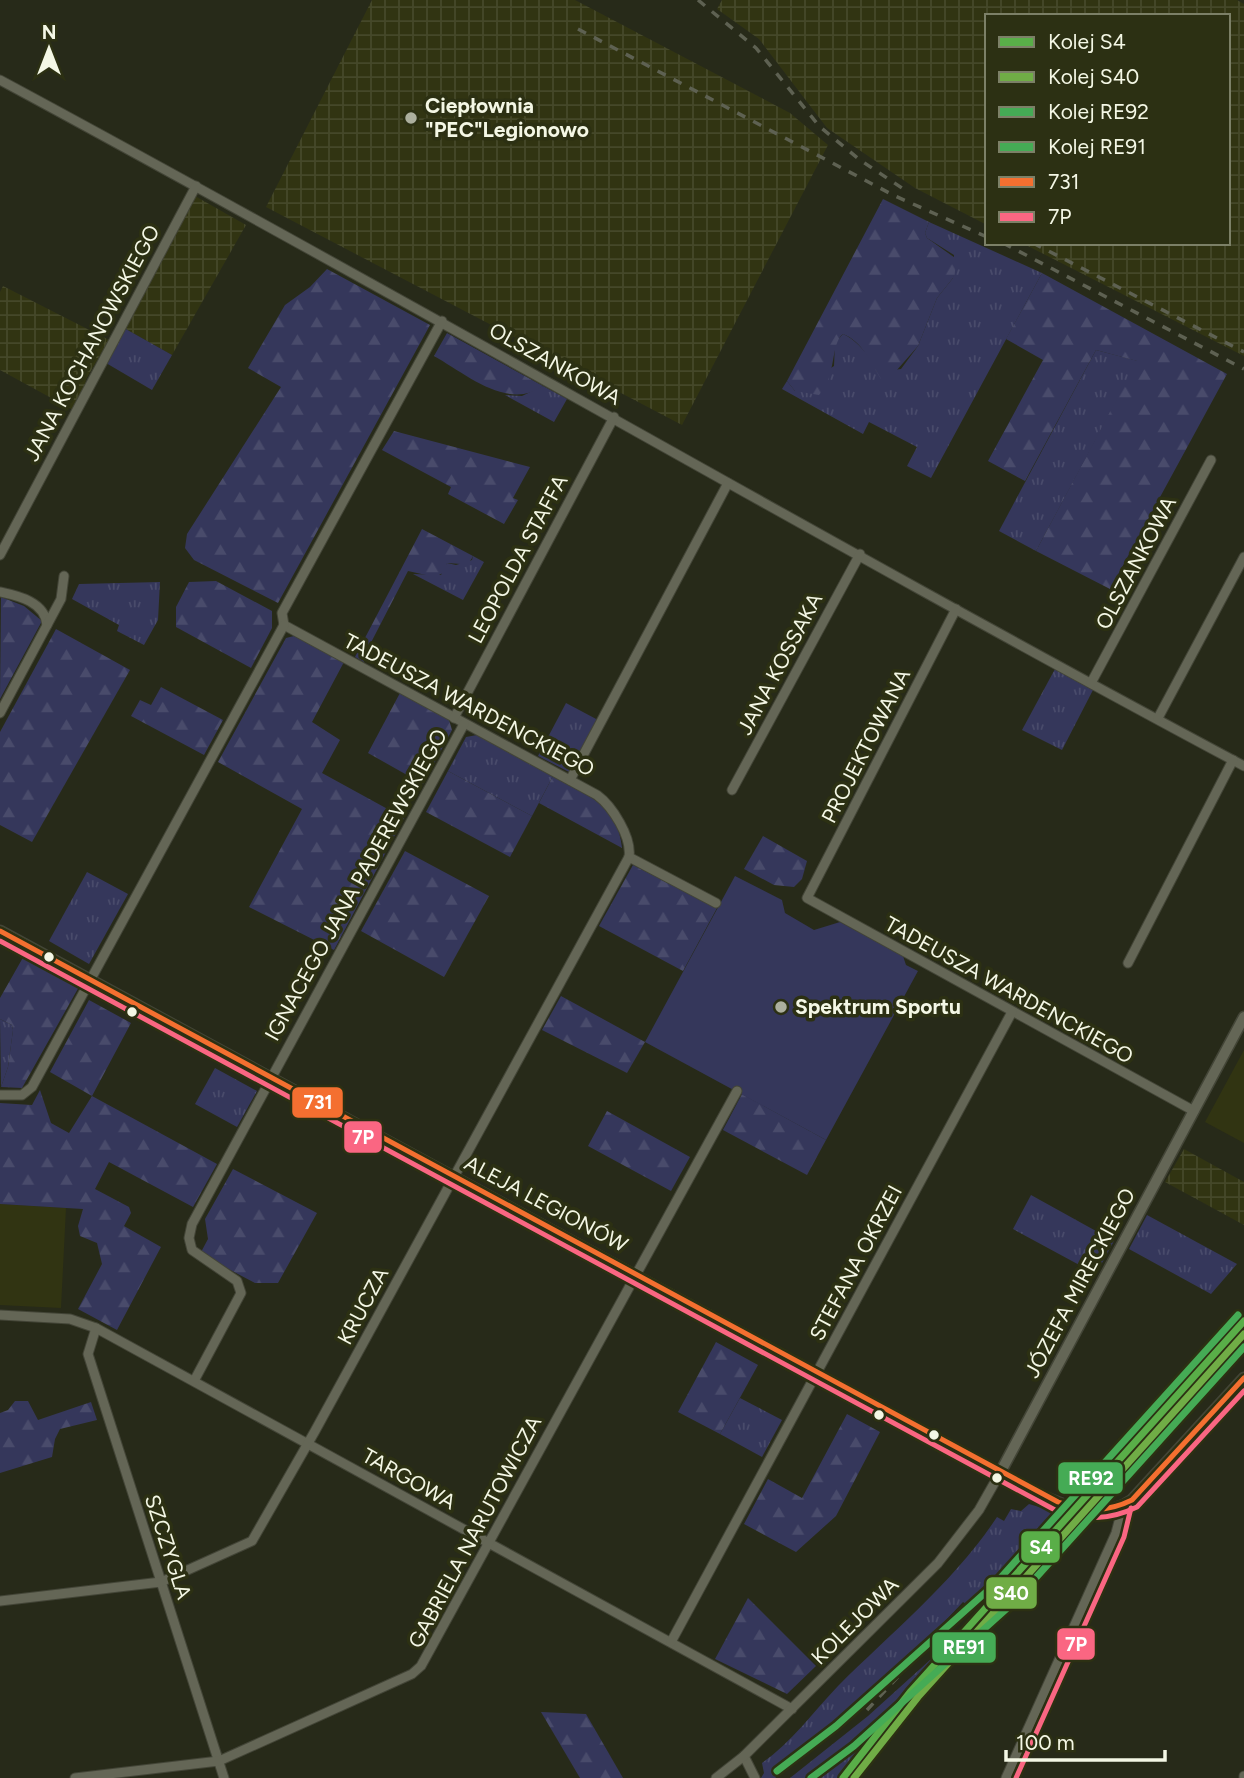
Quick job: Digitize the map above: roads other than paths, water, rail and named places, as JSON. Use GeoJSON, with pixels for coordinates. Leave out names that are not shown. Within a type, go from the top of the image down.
{"type":"FeatureCollection","features":[{"type":"Feature","properties":{"kind":"street","name":"OLSZANKOWA"},"geometry":{"type":"LineString","coordinates":[[0,80],[442,321],[956,609],[1241,763],[1128,963]]}},
{"type":"Feature","properties":{"kind":"street","name":"JANA KOCHANOWSKIEGO"},"geometry":{"type":"LineString","coordinates":[[0,555],[196,186]]}},
{"type":"Feature","properties":{"kind":"street"},"geometry":{"type":"LineString","coordinates":[[0,1095],[18,1096],[28,1091],[284,625],[282,613],[442,321]]}},
{"type":"Feature","properties":{"kind":"street","name":"LEOPOLDA STAFFA"},"geometry":{"type":"LineString","coordinates":[[454,718],[614,417]]}},
{"type":"Feature","properties":{"kind":"street","name":"OLSZANKOWA"},"geometry":{"type":"LineString","coordinates":[[1091,683],[1212,460]]}},
{"type":"Feature","properties":{"kind":"street"},"geometry":{"type":"LineString","coordinates":[[570,780],[728,483]]}},
{"type":"Feature","properties":{"kind":"street","name":"JANA KOSSAKA"},"geometry":{"type":"LineString","coordinates":[[732,790],[860,554]]}},
{"type":"Feature","properties":{"kind":"street"},"geometry":{"type":"LineString","coordinates":[[1158,719],[1244,557]]}},
{"type":"Feature","properties":{"kind":"street"},"geometry":{"type":"LineString","coordinates":[[0,713],[61,599],[64,576]]}},
{"type":"Feature","properties":{"kind":"street"},"geometry":{"type":"LineString","coordinates":[[0,592],[37,606],[46,616],[47,626]]}},
{"type":"Feature","properties":{"kind":"street","name":"PROJEKTOWANA"},"geometry":{"type":"LineString","coordinates":[[807,898],[956,609]]}},
{"type":"Feature","properties":{"kind":"street","name":"TADEUSZA WARDENCKIEGO"},"geometry":{"type":"LineString","coordinates":[[284,625],[604,801],[629,845],[629,857]]}},
{"type":"Feature","properties":{"kind":"street","name":"IGNACEGO JANA PADEREWSKIEGO"},"geometry":{"type":"LineString","coordinates":[[194,1381],[241,1293],[237,1281],[192,1250],[192,1224],[464,724]]}},
{"type":"Feature","properties":{"kind":"street"},"geometry":{"type":"LineString","coordinates":[[629,857],[716,903]]}},
{"type":"Feature","properties":{"kind":"street","name":"KRUCZA"},"geometry":{"type":"LineString","coordinates":[[0,1601],[161,1582],[252,1541],[308,1444],[629,857]]}},
{"type":"Feature","properties":{"kind":"street","name":"TADEUSZA WARDENCKIEGO"},"geometry":{"type":"LineString","coordinates":[[807,898],[1194,1111]]}},
{"type":"Feature","properties":{"kind":"street","name":"ALEJA LEGIONÓW"},"geometry":{"type":"LineString","coordinates":[[0,931],[1000,1473],[1075,1508],[1104,1511],[1123,1506]]}},
{"type":"Feature","properties":{"kind":"street","name":"STEFANA OKRZEI"},"geometry":{"type":"LineString","coordinates":[[671,1642],[1012,1012]]}},
{"type":"Feature","properties":{"kind":"street","name":"JÓZEFA MIRECKIEGO"},"geometry":{"type":"LineString","coordinates":[[1000,1473],[1244,1017]]}},
{"type":"Feature","properties":{"kind":"street","name":"GABRIELA NARUTOWICZA"},"geometry":{"type":"LineString","coordinates":[[75,1778],[219,1761],[417,1670],[425,1662],[737,1091]]}},
{"type":"Feature","properties":{"kind":"street","name":"TARGOWA"},"geometry":{"type":"LineString","coordinates":[[0,1315],[70,1319],[96,1328],[792,1709]]}},
{"type":"Feature","properties":{"kind":"street","name":"SZCZYGLA"},"geometry":{"type":"LineString","coordinates":[[96,1328],[88,1354],[224,1778]]}},
{"type":"Feature","properties":{"kind":"street"},"geometry":{"type":"LineString","coordinates":[[1006,1778],[1106,1557],[1123,1506],[1167,1464],[1244,1378]]}},
{"type":"Feature","properties":{"kind":"street","name":"KOLEJOWA"},"geometry":{"type":"LineString","coordinates":[[716,1778],[744,1756],[938,1563],[979,1510],[1000,1473]]}},
{"type":"Feature","properties":{"kind":"street"},"geometry":{"type":"LineString","coordinates":[[744,1756],[755,1778]]}},
{"type":"Feature","properties":{"kind":"railway"},"geometry":{"type":"LineString","coordinates":[[698,0],[756,48],[819,126],[860,160],[908,192]]}},
{"type":"Feature","properties":{"kind":"railway"},"geometry":{"type":"LineString","coordinates":[[578,29],[895,196],[985,236]]}},
{"type":"Feature","properties":{"kind":"railway"},"geometry":{"type":"LineString","coordinates":[[1007,245],[1244,369]]}},
{"type":"Feature","properties":{"kind":"railway"},"geometry":{"type":"LineString","coordinates":[[1037,245],[1244,352]]}},
{"type":"Feature","properties":{"kind":"railway"},"geometry":{"type":"LineString","coordinates":[[867,1710],[964,1606]]}},
{"type":"Feature","properties":{"kind":"rail line","name":"RE92"},"geometry":{"type":"LineString","coordinates":[[777,1771],[836,1726],[995,1584],[1238,1315]]}},
{"type":"Feature","properties":{"kind":"rail line","name":"S4"},"geometry":{"type":"LineString","coordinates":[[843,1778],[911,1691],[1244,1321]]}},
{"type":"Feature","properties":{"kind":"rail line","name":"S40"},"geometry":{"type":"LineString","coordinates":[[854,1778],[918,1697],[1244,1334]]}},
{"type":"Feature","properties":{"kind":"rail line","name":"RE91"},"geometry":{"type":"LineString","coordinates":[[811,1778],[854,1746],[1013,1603],[1244,1347]]}},
{"type":"Feature","properties":{"kind":"place","name":"Ciepłownia \"PEC\"Legionowo"},"geometry":{"type":"Point","coordinates":[411,118]}},
{"type":"Feature","properties":{"kind":"place","name":"Spektrum Sportu"},"geometry":{"type":"Point","coordinates":[781,1007]}}]}
